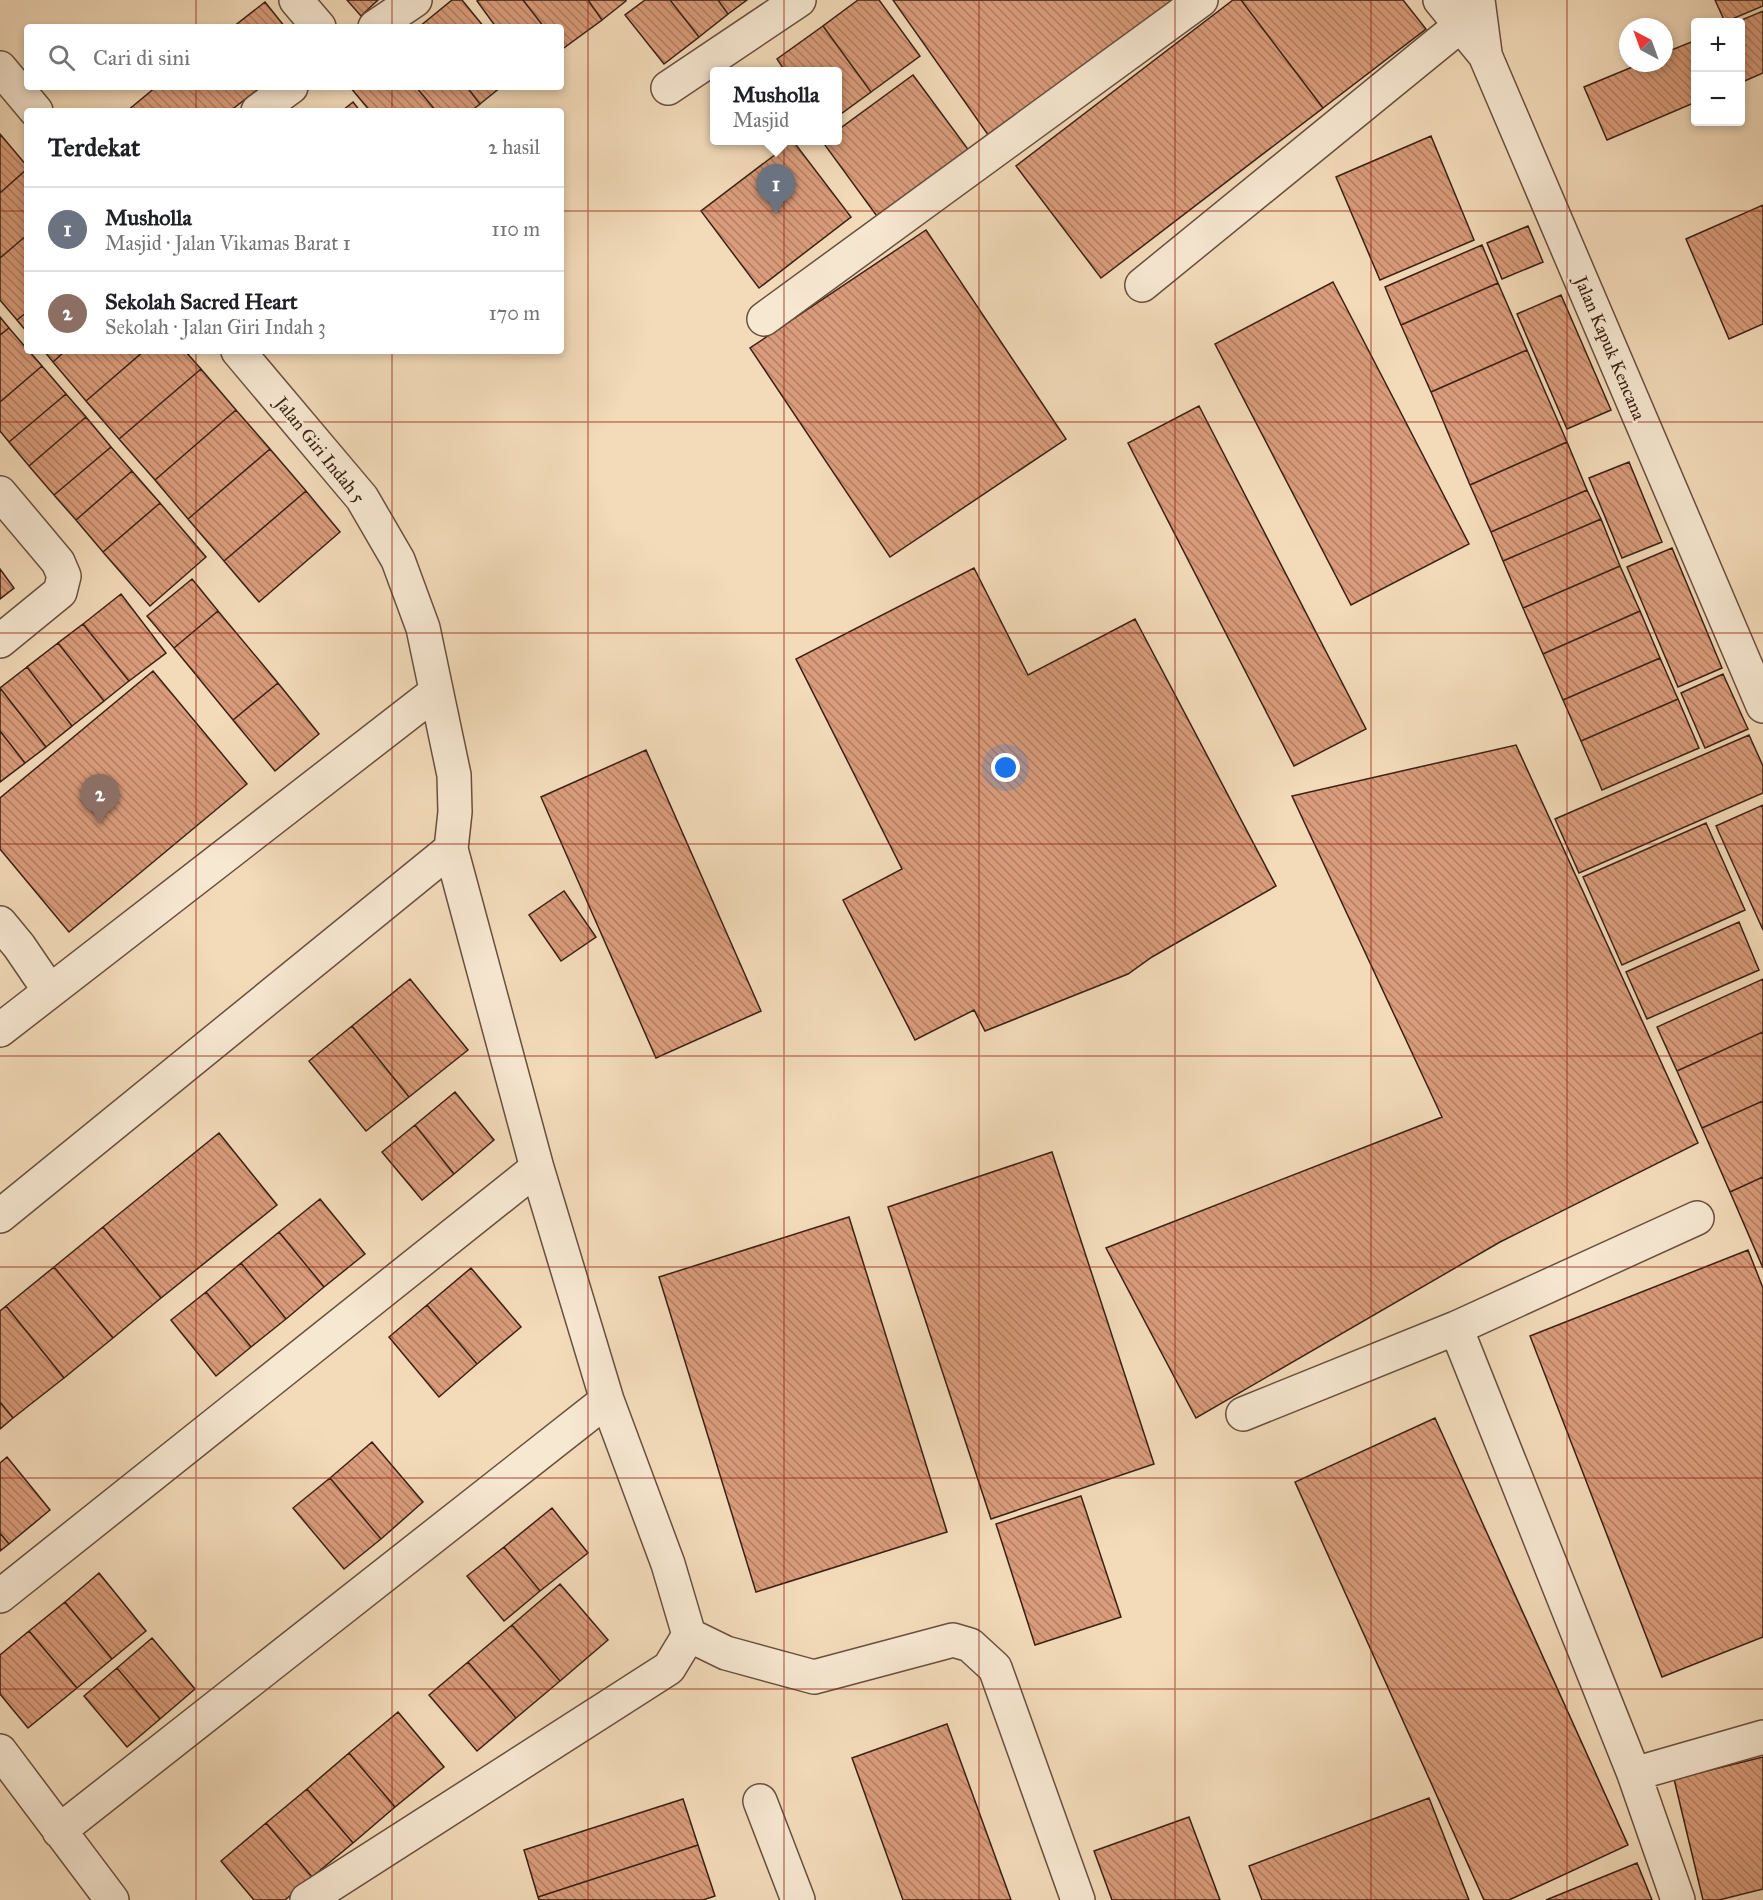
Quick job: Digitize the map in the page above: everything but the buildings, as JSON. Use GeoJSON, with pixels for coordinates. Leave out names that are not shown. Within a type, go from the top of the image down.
{"type":"FeatureCollection","features":[{"type":"Feature","properties":{"kind":"street"},"geometry":{"type":"LineString","coordinates":[[296,0],[316,24]]}},
{"type":"Feature","properties":{"kind":"street"},"geometry":{"type":"LineString","coordinates":[[379,24],[415,0]]}},
{"type":"Feature","properties":{"kind":"street"},"geometry":{"type":"LineString","coordinates":[[668,88],[799,0]]}},
{"type":"Feature","properties":{"kind":"street"},"geometry":{"type":"LineString","coordinates":[[764,319],[1201,0]]}},
{"type":"Feature","properties":{"kind":"street"},"geometry":{"type":"LineString","coordinates":[[1142,285],[1469,12],[1440,0]]}},
{"type":"Feature","properties":{"kind":"street","name":"Jalan Kapuk Kencana"},"geometry":{"type":"LineString","coordinates":[[1469,12],[1485,55],[1763,706]]}},
{"type":"Feature","properties":{"kind":"street"},"geometry":{"type":"LineString","coordinates":[[0,68],[33,108]]}},
{"type":"Feature","properties":{"kind":"street"},"geometry":{"type":"LineString","coordinates":[[262,108],[287,90]]}},
{"type":"Feature","properties":{"kind":"street","name":"Jalan Giri Indah 5"},"geometry":{"type":"LineString","coordinates":[[241,354],[362,498],[398,560],[423,628],[454,775],[451,849],[537,1168],[607,1400],[668,1564],[689,1635]]}},
{"type":"Feature","properties":{"kind":"street"},"geometry":{"type":"LineString","coordinates":[[0,493],[58,562],[64,576],[60,592],[0,641]]}},
{"type":"Feature","properties":{"kind":"street"},"geometry":{"type":"LineString","coordinates":[[0,1030],[436,692]]}},
{"type":"Feature","properties":{"kind":"street"},"geometry":{"type":"LineString","coordinates":[[0,1216],[451,849]]}},
{"type":"Feature","properties":{"kind":"street"},"geometry":{"type":"LineString","coordinates":[[0,923],[49,990]]}},
{"type":"Feature","properties":{"kind":"street"},"geometry":{"type":"LineString","coordinates":[[0,1596],[537,1168]]}},
{"type":"Feature","properties":{"kind":"street"},"geometry":{"type":"LineString","coordinates":[[1244,1414],[1456,1328],[1697,1218]]}},
{"type":"Feature","properties":{"kind":"street"},"geometry":{"type":"LineString","coordinates":[[1456,1328],[1634,1774],[1678,1900]]}},
{"type":"Feature","properties":{"kind":"street"},"geometry":{"type":"LineString","coordinates":[[59,1831],[607,1400]]}},
{"type":"Feature","properties":{"kind":"street"},"geometry":{"type":"LineString","coordinates":[[307,1900],[669,1668],[689,1635],[726,1653],[814,1677],[953,1640],[970,1645],[995,1668],[1078,1900]]}},
{"type":"Feature","properties":{"kind":"street"},"geometry":{"type":"LineString","coordinates":[[1634,1774],[1763,1737]]}},
{"type":"Feature","properties":{"kind":"street"},"geometry":{"type":"LineString","coordinates":[[0,1751],[112,1900]]}},
{"type":"Feature","properties":{"kind":"street"},"geometry":{"type":"LineString","coordinates":[[760,1801],[798,1900]]}},
{"type":"Feature","properties":{"kind":"place","name":"Musholla"},"geometry":{"type":"Point","coordinates":[776,214]}},
{"type":"Feature","properties":{"kind":"place","name":"Sekolah Sacred Heart"},"geometry":{"type":"Point","coordinates":[100,824]}}]}
